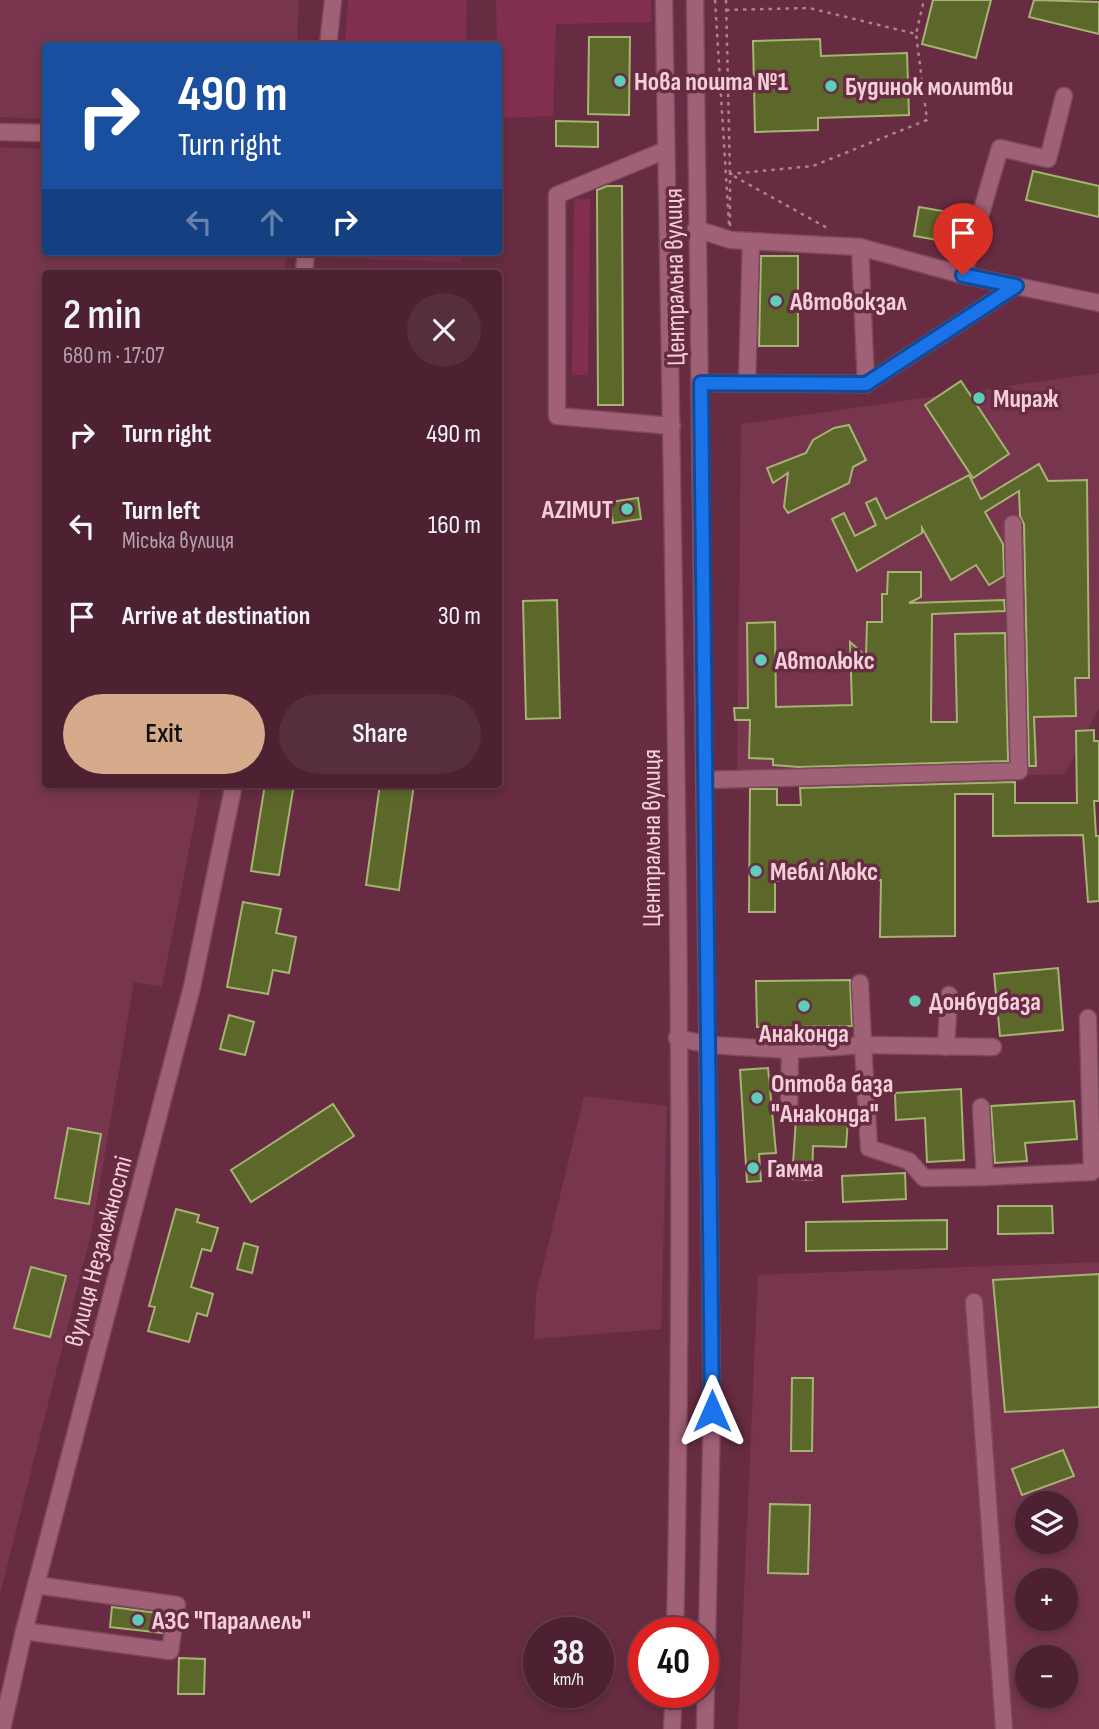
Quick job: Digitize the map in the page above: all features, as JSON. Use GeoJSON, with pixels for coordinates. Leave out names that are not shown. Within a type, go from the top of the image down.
{"type":"FeatureCollection","features":[{"type":"Feature","properties":{"kind":"street"},"geometry":{"type":"LineString","coordinates":[[328,42],[333,0]]}},
{"type":"Feature","properties":{"kind":"street","name":"Центральна вулиця"},"geometry":{"type":"LineString","coordinates":[[664,0],[672,426],[681,1371],[675,1617]]}},
{"type":"Feature","properties":{"kind":"street","name":"Центральна вулиця"},"geometry":{"type":"LineString","coordinates":[[695,0],[696,229],[701,383],[710,1045],[712,1438],[705,1729]]}},
{"type":"Feature","properties":{"kind":"street"},"geometry":{"type":"LineString","coordinates":[[963,275],[1000,148],[1048,159],[1064,96]]}},
{"type":"Feature","properties":{"kind":"street"},"geometry":{"type":"LineString","coordinates":[[0,132],[42,133]]}},
{"type":"Feature","properties":{"kind":"street"},"geometry":{"type":"LineString","coordinates":[[666,150],[556,195],[557,416],[672,426]]}},
{"type":"Feature","properties":{"kind":"street"},"geometry":{"type":"LineString","coordinates":[[696,229],[731,240],[860,247],[963,275],[1099,303]]}},
{"type":"Feature","properties":{"kind":"street"},"geometry":{"type":"LineString","coordinates":[[747,383],[751,242]]}},
{"type":"Feature","properties":{"kind":"street"},"geometry":{"type":"LineString","coordinates":[[860,247],[866,384]]}},
{"type":"Feature","properties":{"kind":"street"},"geometry":{"type":"LineString","coordinates":[[701,383],[866,384],[1016,286]]}},
{"type":"Feature","properties":{"kind":"street"},"geometry":{"type":"LineString","coordinates":[[706,780],[1019,771],[1013,524]]}},
{"type":"Feature","properties":{"kind":"street","name":"вулиця Незалежності"},"geometry":{"type":"LineString","coordinates":[[2,1729],[24,1631],[192,987],[233,788]]}},
{"type":"Feature","properties":{"kind":"street"},"geometry":{"type":"LineString","coordinates":[[860,983],[869,1148],[909,1161],[924,1178],[1092,1172],[1087,1018]]}},
{"type":"Feature","properties":{"kind":"street"},"geometry":{"type":"LineString","coordinates":[[946,1048],[949,995]]}},
{"type":"Feature","properties":{"kind":"street"},"geometry":{"type":"LineString","coordinates":[[677,1038],[710,1045],[790,1050],[863,1045],[993,1047]]}},
{"type":"Feature","properties":{"kind":"street"},"geometry":{"type":"LineString","coordinates":[[789,1110],[790,1050]]}},
{"type":"Feature","properties":{"kind":"street"},"geometry":{"type":"LineString","coordinates":[[981,1107],[985,1177]]}},
{"type":"Feature","properties":{"kind":"street"},"geometry":{"type":"LineString","coordinates":[[974,1302],[1004,1729]]}},
{"type":"Feature","properties":{"kind":"street"},"geometry":{"type":"LineString","coordinates":[[24,1631],[170,1651],[177,1605],[36,1585]]}},
{"type":"Feature","properties":{"kind":"street"},"geometry":{"type":"LineString","coordinates":[[672,1729],[673,1708]]}},
{"type":"Feature","properties":{"kind":"path"},"geometry":{"type":"LineString","coordinates":[[715,0],[731,240]]}},
{"type":"Feature","properties":{"kind":"path"},"geometry":{"type":"LineString","coordinates":[[726,0],[731,240]]}},
{"type":"Feature","properties":{"kind":"path"},"geometry":{"type":"LineString","coordinates":[[730,174],[813,166],[928,120],[916,34],[924,0]]}},
{"type":"Feature","properties":{"kind":"path"},"geometry":{"type":"LineString","coordinates":[[726,10],[808,8],[916,34]]}},
{"type":"Feature","properties":{"kind":"path"},"geometry":{"type":"LineString","coordinates":[[730,174],[836,233]]}},
{"type":"Feature","properties":{"kind":"shaded area"},"geometry":{"type":"Polygon","coordinates":[[[0,0],[299,0],[297,42],[42,42],[42,119],[0,117],[0,0]]]}},
{"type":"Feature","properties":{"kind":"shaded area"},"geometry":{"type":"Polygon","coordinates":[[[348,0],[467,0],[466,42],[345,42],[348,0]]]}},
{"type":"Feature","properties":{"kind":"shaded area"},"geometry":{"type":"Polygon","coordinates":[[[496,0],[651,0],[651,22],[556,24],[553,116],[502,118],[502,42],[497,42],[496,0]]]}},
{"type":"Feature","properties":{"kind":"shaded area"},"geometry":{"type":"Polygon","coordinates":[[[0,147],[42,149],[42,256],[286,256],[284,270],[42,270],[42,788],[201,788],[162,987],[134,982],[92,1230],[0,1594],[0,147]]]}},
{"type":"Feature","properties":{"kind":"shaded area"},"geometry":{"type":"Polygon","coordinates":[[[574,199],[590,199],[588,375],[572,375],[574,199]]]}},
{"type":"Feature","properties":{"kind":"shaded area"},"geometry":{"type":"Polygon","coordinates":[[[461,256],[461,262],[331,258],[461,256]]]}},
{"type":"Feature","properties":{"kind":"shaded area"},"geometry":{"type":"Polygon","coordinates":[[[1099,373],[1099,708],[1065,774],[737,784],[741,424],[1099,373]]]}},
{"type":"Feature","properties":{"kind":"shaded area"},"geometry":{"type":"Polygon","coordinates":[[[584,1096],[667,1106],[661,1329],[534,1339],[536,1295],[584,1096]]]}},
{"type":"Feature","properties":{"kind":"shaded area"},"geometry":{"type":"Polygon","coordinates":[[[1099,1262],[1099,1729],[738,1729],[758,1275],[1099,1262]]]}},
{"type":"Feature","properties":{"kind":"building"},"geometry":{"type":"Polygon","coordinates":[[[933,0],[991,0],[976,58],[922,44],[933,0]]]}},
{"type":"Feature","properties":{"kind":"building"},"geometry":{"type":"Polygon","coordinates":[[[1034,0],[1099,2],[1099,34],[1029,17],[1034,0]]]}},
{"type":"Feature","properties":{"kind":"building"},"geometry":{"type":"Polygon","coordinates":[[[589,37],[630,37],[629,115],[588,114],[589,37]]]}},
{"type":"Feature","properties":{"kind":"building","name":"Будинок молитви"},"geometry":{"type":"Polygon","coordinates":[[[820,39],[821,56],[907,53],[909,115],[818,118],[818,130],[755,132],[753,41],[820,39]]]}},
{"type":"Feature","properties":{"kind":"building"},"geometry":{"type":"Polygon","coordinates":[[[556,121],[598,122],[598,147],[556,146],[556,121]]]}},
{"type":"Feature","properties":{"kind":"building"},"geometry":{"type":"Polygon","coordinates":[[[1033,171],[1099,186],[1099,217],[1026,200],[1033,171]]]}},
{"type":"Feature","properties":{"kind":"building"},"geometry":{"type":"Polygon","coordinates":[[[607,186],[622,186],[623,405],[598,405],[597,190],[607,186]]]}},
{"type":"Feature","properties":{"kind":"building"},"geometry":{"type":"Polygon","coordinates":[[[919,207],[960,214],[955,243],[914,236],[919,207]]]}},
{"type":"Feature","properties":{"kind":"building","name":"Автовокзал"},"geometry":{"type":"Polygon","coordinates":[[[761,256],[798,256],[798,346],[759,346],[761,256]]]}},
{"type":"Feature","properties":{"kind":"building"},"geometry":{"type":"Polygon","coordinates":[[[961,381],[1009,454],[973,478],[925,405],[961,381]]]}},
{"type":"Feature","properties":{"kind":"building"},"geometry":{"type":"Polygon","coordinates":[[[849,425],[866,460],[853,467],[849,483],[788,513],[784,507],[788,473],[773,483],[767,468],[806,453],[813,440],[834,428],[849,425]]]}},
{"type":"Feature","properties":{"kind":"building"},"geometry":{"type":"Polygon","coordinates":[[[1039,464],[1048,481],[1087,480],[1089,678],[1075,678],[1076,716],[1034,717],[1036,766],[1029,766],[1024,524],[1020,516],[1019,491],[985,512],[1003,544],[1004,576],[989,585],[976,565],[951,580],[922,528],[922,533],[857,571],[832,519],[844,513],[855,536],[876,525],[866,503],[876,498],[886,519],[969,475],[981,499],[1039,464]]]}},
{"type":"Feature","properties":{"kind":"building"},"geometry":{"type":"Polygon","coordinates":[[[638,498],[641,519],[613,523],[610,502],[638,498]]]}},
{"type":"Feature","properties":{"kind":"building"},"geometry":{"type":"Polygon","coordinates":[[[888,572],[921,572],[921,597],[909,603],[1004,600],[1005,611],[932,614],[931,722],[957,722],[955,634],[1005,633],[1008,761],[799,767],[773,765],[773,759],[749,758],[750,720],[735,720],[734,708],[748,708],[747,623],[775,622],[776,707],[852,705],[850,642],[866,656],[867,622],[882,622],[882,594],[887,594],[888,572]]]}},
{"type":"Feature","properties":{"kind":"building"},"geometry":{"type":"Polygon","coordinates":[[[557,600],[560,718],[526,719],[523,601],[557,600]]]}},
{"type":"Feature","properties":{"kind":"building"},"geometry":{"type":"Polygon","coordinates":[[[1094,730],[1094,741],[1099,741],[1099,801],[1094,801],[1096,836],[1099,836],[1099,901],[1088,902],[1083,835],[993,836],[993,794],[955,794],[955,936],[880,937],[881,880],[775,881],[775,912],[749,912],[750,789],[777,789],[777,805],[801,805],[800,788],[1015,782],[1015,803],[1077,803],[1076,731],[1094,730]]]}},
{"type":"Feature","properties":{"kind":"building"},"geometry":{"type":"Polygon","coordinates":[[[264,788],[293,788],[279,875],[251,871],[264,788]]]}},
{"type":"Feature","properties":{"kind":"building"},"geometry":{"type":"Polygon","coordinates":[[[379,788],[413,788],[399,890],[366,885],[379,788]]]}},
{"type":"Feature","properties":{"kind":"building"},"geometry":{"type":"Polygon","coordinates":[[[243,902],[281,909],[276,933],[296,937],[289,973],[273,970],[268,994],[227,987],[243,902]]]}},
{"type":"Feature","properties":{"kind":"building"},"geometry":{"type":"Polygon","coordinates":[[[1058,968],[1063,1030],[1000,1036],[994,974],[1058,968]]]}},
{"type":"Feature","properties":{"kind":"building"},"geometry":{"type":"Polygon","coordinates":[[[850,980],[852,1026],[757,1027],[756,981],[850,980]]]}},
{"type":"Feature","properties":{"kind":"building"},"geometry":{"type":"Polygon","coordinates":[[[229,1015],[254,1022],[245,1055],[220,1049],[229,1015]]]}},
{"type":"Feature","properties":{"kind":"building"},"geometry":{"type":"Polygon","coordinates":[[[768,1068],[776,1153],[759,1154],[761,1181],[747,1182],[740,1070],[768,1068]]]}},
{"type":"Feature","properties":{"kind":"building"},"geometry":{"type":"Polygon","coordinates":[[[961,1089],[964,1160],[927,1162],[925,1118],[896,1120],[895,1093],[961,1089]]]}},
{"type":"Feature","properties":{"kind":"building"},"geometry":{"type":"Polygon","coordinates":[[[1074,1101],[1077,1139],[1025,1143],[1027,1161],[995,1163],[991,1106],[1074,1101]]]}},
{"type":"Feature","properties":{"kind":"building"},"geometry":{"type":"Polygon","coordinates":[[[333,1104],[354,1136],[251,1202],[231,1170],[333,1104]]]}},
{"type":"Feature","properties":{"kind":"building"},"geometry":{"type":"Polygon","coordinates":[[[796,1119],[848,1121],[846,1147],[813,1146],[812,1180],[792,1179],[796,1119]]]}},
{"type":"Feature","properties":{"kind":"building"},"geometry":{"type":"Polygon","coordinates":[[[68,1128],[101,1134],[89,1204],[55,1198],[68,1128]]]}},
{"type":"Feature","properties":{"kind":"building"},"geometry":{"type":"Polygon","coordinates":[[[905,1173],[906,1199],[843,1202],[842,1176],[905,1173]]]}},
{"type":"Feature","properties":{"kind":"building"},"geometry":{"type":"Polygon","coordinates":[[[998,1206],[1052,1206],[1053,1233],[998,1234],[998,1206]]]}},
{"type":"Feature","properties":{"kind":"building"},"geometry":{"type":"Polygon","coordinates":[[[176,1209],[199,1215],[197,1222],[218,1228],[211,1251],[202,1249],[191,1287],[213,1294],[207,1316],[197,1313],[189,1342],[148,1331],[155,1307],[149,1306],[176,1209]]]}},
{"type":"Feature","properties":{"kind":"building"},"geometry":{"type":"Polygon","coordinates":[[[947,1220],[947,1249],[806,1251],[806,1222],[947,1220]]]}},
{"type":"Feature","properties":{"kind":"building"},"geometry":{"type":"Polygon","coordinates":[[[244,1243],[258,1247],[252,1273],[237,1269],[244,1243]]]}},
{"type":"Feature","properties":{"kind":"building"},"geometry":{"type":"Polygon","coordinates":[[[31,1267],[66,1276],[50,1337],[14,1328],[31,1267]]]}},
{"type":"Feature","properties":{"kind":"building"},"geometry":{"type":"Polygon","coordinates":[[[1099,1274],[1099,1407],[1005,1412],[993,1280],[1099,1274]]]}},
{"type":"Feature","properties":{"kind":"building"},"geometry":{"type":"Polygon","coordinates":[[[792,1378],[813,1378],[812,1451],[791,1451],[792,1378]]]}},
{"type":"Feature","properties":{"kind":"building"},"geometry":{"type":"Polygon","coordinates":[[[1063,1450],[1074,1476],[1033,1491],[1020,1491],[1012,1469],[1063,1450]]]}},
{"type":"Feature","properties":{"kind":"building"},"geometry":{"type":"Polygon","coordinates":[[[770,1504],[810,1505],[808,1574],[768,1573],[770,1504]]]}},
{"type":"Feature","properties":{"kind":"building","name":"АЗС \"Параллель\""},"geometry":{"type":"Polygon","coordinates":[[[112,1607],[165,1614],[162,1633],[110,1627],[112,1607]]]}},
{"type":"Feature","properties":{"kind":"building"},"geometry":{"type":"Polygon","coordinates":[[[179,1658],[205,1659],[204,1694],[178,1694],[179,1658]]]}},
{"type":"Feature","properties":{"kind":"place","name":"Нова пошта №1"},"geometry":{"type":"Point","coordinates":[620,81]}},
{"type":"Feature","properties":{"kind":"place","name":"Будинок молитви"},"geometry":{"type":"Point","coordinates":[831,86]}},
{"type":"Feature","properties":{"kind":"place","name":"Автовокзал"},"geometry":{"type":"Point","coordinates":[776,301]}},
{"type":"Feature","properties":{"kind":"place","name":"Мираж"},"geometry":{"type":"Point","coordinates":[979,398]}},
{"type":"Feature","properties":{"kind":"place","name":"AZIMUT"},"geometry":{"type":"Point","coordinates":[627,509]}},
{"type":"Feature","properties":{"kind":"place","name":"Автолюкс"},"geometry":{"type":"Point","coordinates":[761,660]}},
{"type":"Feature","properties":{"kind":"place","name":"Меблі Люкс"},"geometry":{"type":"Point","coordinates":[756,871]}},
{"type":"Feature","properties":{"kind":"place","name":"Донбудбаза"},"geometry":{"type":"Point","coordinates":[915,1001]}},
{"type":"Feature","properties":{"kind":"place","name":"Анаконда"},"geometry":{"type":"Point","coordinates":[804,1006]}},
{"type":"Feature","properties":{"kind":"place","name":"Оптова база \"Анаконда\""},"geometry":{"type":"Point","coordinates":[757,1098]}},
{"type":"Feature","properties":{"kind":"place","name":"Гамма"},"geometry":{"type":"Point","coordinates":[753,1168]}},
{"type":"Feature","properties":{"kind":"place","name":"АЗС \"Параллель\""},"geometry":{"type":"Point","coordinates":[138,1620]}},
{"type":"Feature","properties":{"kind":"route"},"geometry":{"type":"LineString","coordinates":[[712,1411],[701,383],[866,384],[1016,286],[963,275]]}}]}
